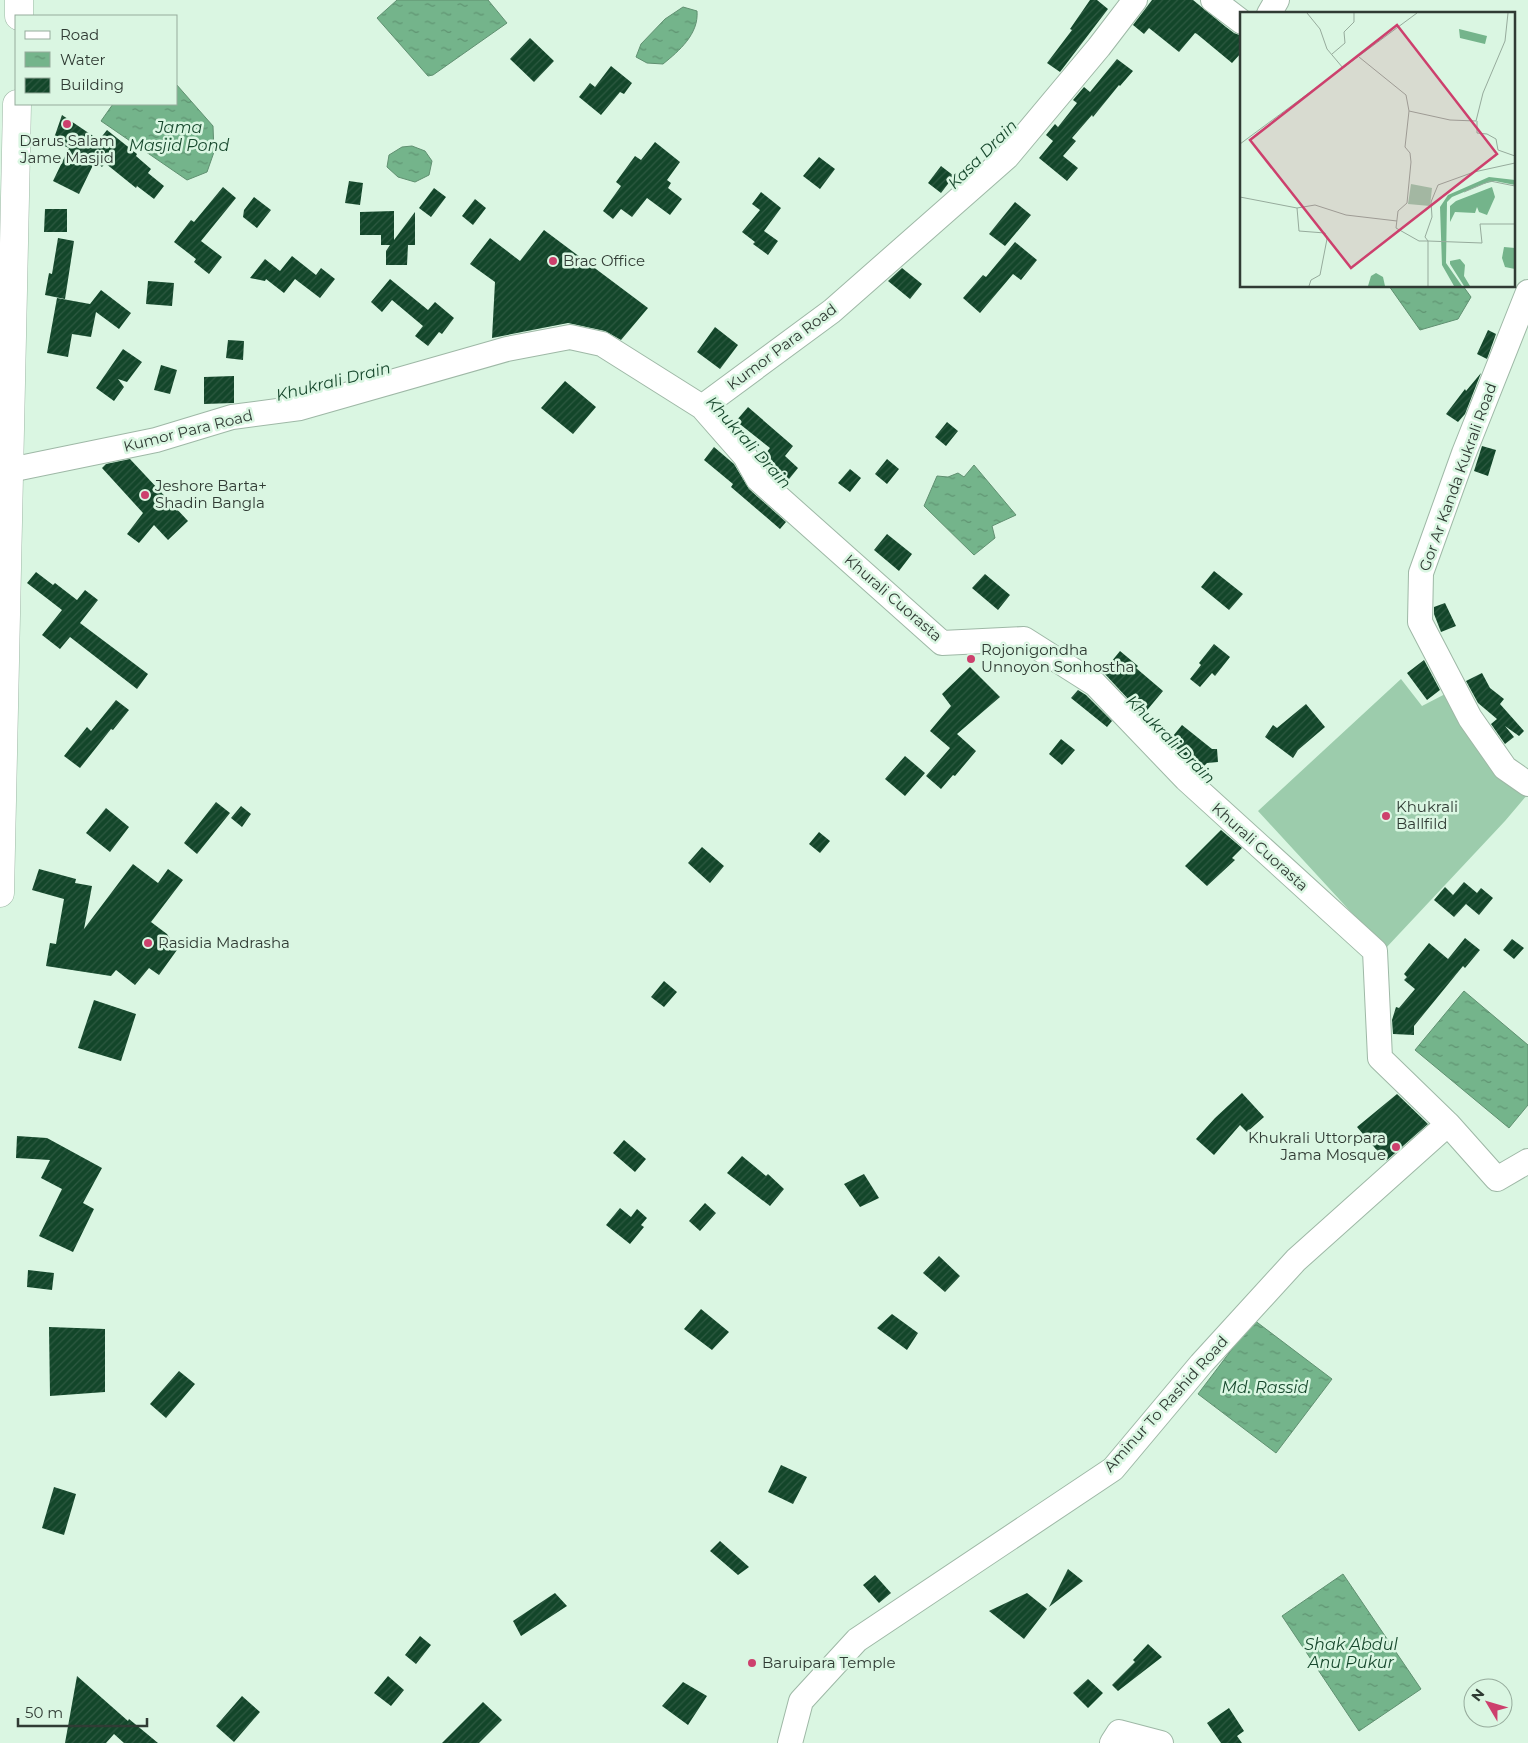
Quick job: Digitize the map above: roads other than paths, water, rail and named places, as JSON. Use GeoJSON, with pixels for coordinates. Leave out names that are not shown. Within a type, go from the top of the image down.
{"type":"FeatureCollection","features":[{"type":"Feature","properties":{"kind":"highway"},"geometry":{"type":"LineString","coordinates":[[19,0],[19,15]]}},
{"type":"Feature","properties":{"kind":"highway"},"geometry":{"type":"LineString","coordinates":[[0,893],[3,641],[10,470],[17,105]]}},
{"type":"Feature","properties":{"kind":"street","name":"Kumor Para Road"},"geometry":{"type":"LineString","coordinates":[[10,470],[156,440],[232,417],[300,408],[507,349],[570,337],[602,344],[702,407],[832,310],[1007,157],[1099,47],[1135,0]]}},
{"type":"Feature","properties":{"kind":"street"},"geometry":{"type":"LineString","coordinates":[[1213,0],[1240,20]]}},
{"type":"Feature","properties":{"kind":"street"},"geometry":{"type":"LineString","coordinates":[[1270,12],[1277,0]]}},
{"type":"Feature","properties":{"kind":"street","name":"Gor Ar Kanda Kukrali Road"},"geometry":{"type":"LineString","coordinates":[[1528,292],[1464,453],[1421,573],[1420,622],[1470,718],[1505,768],[1528,784]]}},
{"type":"Feature","properties":{"kind":"street","name":"Khurali Cuorasta"},"geometry":{"type":"LineString","coordinates":[[702,407],[745,456],[758,479],[942,643],[1024,639],[1095,684],[1186,779],[1375,951],[1380,1058],[1448,1124],[1497,1179],[1528,1161]]}},
{"type":"Feature","properties":{"kind":"street","name":"Aminur To Rashid Road"},"geometry":{"type":"LineString","coordinates":[[790,1743],[801,1701],[857,1640],[1113,1469],[1201,1364],[1296,1260],[1448,1124]]}},
{"type":"Feature","properties":{"kind":"street"},"geometry":{"type":"LineString","coordinates":[[1112,1743],[1119,1732],[1161,1743]]}},
{"type":"Feature","properties":{"kind":"water"},"geometry":{"type":"Polygon","coordinates":[[[397,0],[488,0],[507,23],[433,75],[428,76],[377,18],[397,0]]]}},
{"type":"Feature","properties":{"kind":"water"},"geometry":{"type":"Polygon","coordinates":[[[683,7],[697,11],[697,19],[695,27],[681,48],[663,64],[647,63],[636,57],[641,44],[665,19],[683,7]]]}},
{"type":"Feature","properties":{"kind":"water","name":"Jama Masjid Pond"},"geometry":{"type":"Polygon","coordinates":[[[178,86],[213,126],[214,152],[207,172],[187,180],[101,121],[112,105],[178,105],[178,86]]]}},
{"type":"Feature","properties":{"kind":"water"},"geometry":{"type":"Polygon","coordinates":[[[412,146],[425,151],[432,161],[429,175],[415,182],[398,177],[387,167],[389,155],[402,147],[412,146]]]}},
{"type":"Feature","properties":{"kind":"water"},"geometry":{"type":"Polygon","coordinates":[[[1390,288],[1464,288],[1471,297],[1458,319],[1420,330],[1390,288]]]}},
{"type":"Feature","properties":{"kind":"water"},"geometry":{"type":"Polygon","coordinates":[[[974,465],[1016,515],[992,526],[995,538],[974,555],[924,506],[937,476],[948,477],[958,473],[964,477],[974,465]]]}},
{"type":"Feature","properties":{"kind":"water"},"geometry":{"type":"Polygon","coordinates":[[[1464,991],[1528,1045],[1528,1105],[1509,1128],[1415,1050],[1464,991]]]}},
{"type":"Feature","properties":{"kind":"water","name":"Md. Rassid"},"geometry":{"type":"Polygon","coordinates":[[[1254,1320],[1332,1379],[1276,1453],[1198,1394],[1254,1320]]]}},
{"type":"Feature","properties":{"kind":"water","name":"Shak Abdul Anu Pukur"},"geometry":{"type":"Polygon","coordinates":[[[1343,1574],[1421,1689],[1359,1731],[1282,1616],[1343,1574]]]}},
{"type":"Feature","properties":{"kind":"place","name":"Darus Salam Jame Masjid"},"geometry":{"type":"Point","coordinates":[67,124]}},
{"type":"Feature","properties":{"kind":"place","name":"Brac Office"},"geometry":{"type":"Point","coordinates":[553,261]}},
{"type":"Feature","properties":{"kind":"place","name":"Jeshore Barta+ Shadin Bangla"},"geometry":{"type":"Point","coordinates":[145,495]}},
{"type":"Feature","properties":{"kind":"place","name":"Rojonigondha Unnoyon Sonhostha"},"geometry":{"type":"Point","coordinates":[971,659]}},
{"type":"Feature","properties":{"kind":"place","name":"Khukrali Ballfild"},"geometry":{"type":"Point","coordinates":[1386,816]}},
{"type":"Feature","properties":{"kind":"place","name":"Rasidia Madrasha"},"geometry":{"type":"Point","coordinates":[148,943]}},
{"type":"Feature","properties":{"kind":"place","name":"Khukrali Uttorpara Jama Mosque"},"geometry":{"type":"Point","coordinates":[1396,1147]}},
{"type":"Feature","properties":{"kind":"place","name":"Baruipara Temple"},"geometry":{"type":"Point","coordinates":[752,1663]}},
{"type":"Feature","properties":{"kind":"water label","name":"Kasa Drain"},"geometry":{"type":"Point","coordinates":[982,154]}},
{"type":"Feature","properties":{"kind":"water label","name":"Khukrali Drain"},"geometry":{"type":"Point","coordinates":[333,381]}},
{"type":"Feature","properties":{"kind":"water label","name":"Khukrali Drain"},"geometry":{"type":"Point","coordinates":[749,442]}},
{"type":"Feature","properties":{"kind":"water label","name":"Khukrali Drain"},"geometry":{"type":"Point","coordinates":[1171,739]}}]}
